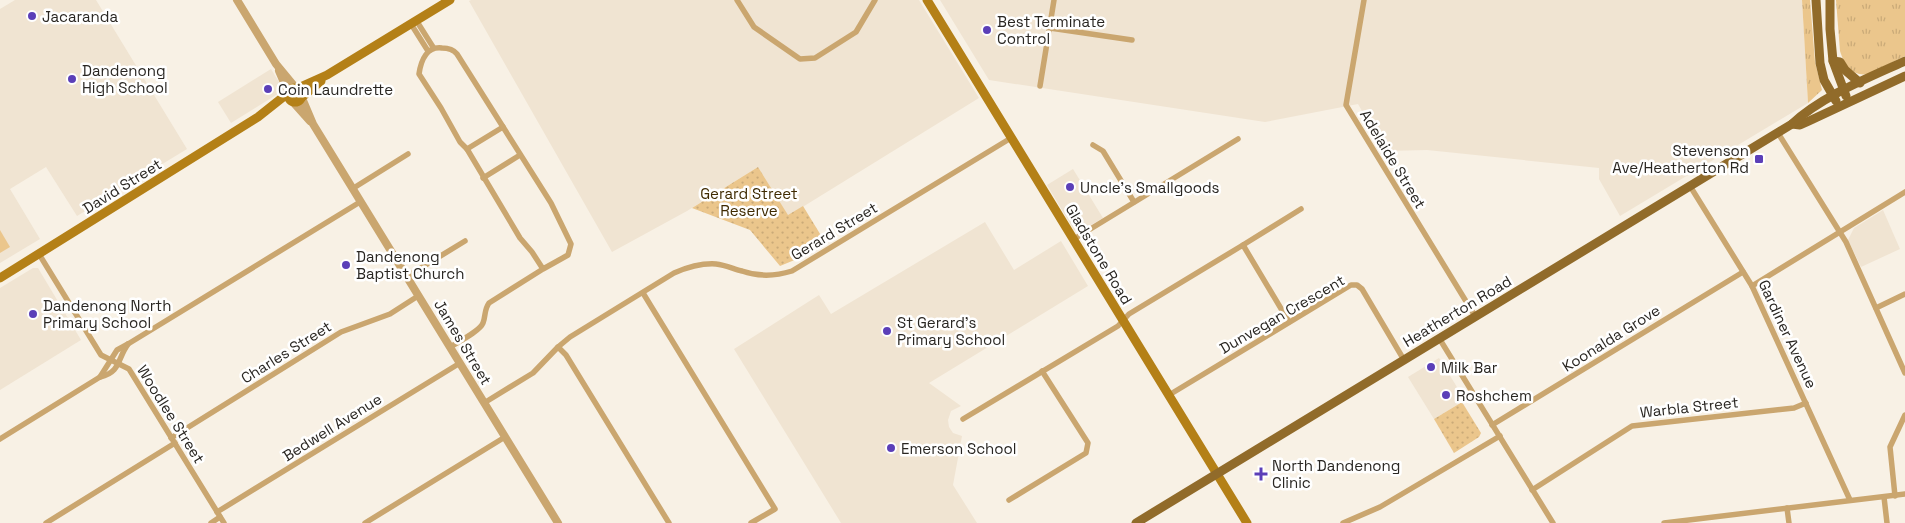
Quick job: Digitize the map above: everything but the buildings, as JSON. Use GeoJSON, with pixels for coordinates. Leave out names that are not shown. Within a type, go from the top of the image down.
{"type":"FeatureCollection","features":[{"type":"Feature","properties":{"kind":"main road","name":"David Street"},"geometry":{"type":"LineString","coordinates":[[0,278],[450,0]]}},
{"type":"Feature","properties":{"kind":"main road","name":"Gladstone Road"},"geometry":{"type":"LineString","coordinates":[[927,0],[1247,523]]}},
{"type":"Feature","properties":{"kind":"main road"},"geometry":{"type":"LineString","coordinates":[[1816,0],[1820,63],[1824,80],[1839,108]]}},
{"type":"Feature","properties":{"kind":"main road"},"geometry":{"type":"LineString","coordinates":[[1830,0],[1833,61],[1849,104]]}},
{"type":"Feature","properties":{"kind":"main road"},"geometry":{"type":"LineString","coordinates":[[1833,61],[1840,62],[1845,70],[1860,83]]}},
{"type":"Feature","properties":{"kind":"main road","name":"Heatherton Road"},"geometry":{"type":"LineString","coordinates":[[1136,523],[1778,133],[1804,113],[1905,61]]}},
{"type":"Feature","properties":{"kind":"main road","name":"Heatherton Road"},"geometry":{"type":"LineString","coordinates":[[1792,124],[1800,124],[1849,104],[1905,76]]}},
{"type":"Feature","properties":{"kind":"street","name":"James Street"},"geometry":{"type":"LineString","coordinates":[[237,0],[558,523]]}},
{"type":"Feature","properties":{"kind":"street"},"geometry":{"type":"LineString","coordinates":[[737,0],[754,27],[800,58],[815,58],[856,32],[875,0]]}},
{"type":"Feature","properties":{"kind":"street"},"geometry":{"type":"LineString","coordinates":[[1040,86],[1054,0]]}},
{"type":"Feature","properties":{"kind":"street","name":"Adelaide Street"},"geometry":{"type":"LineString","coordinates":[[1364,0],[1346,105],[1475,316]]}},
{"type":"Feature","properties":{"kind":"street"},"geometry":{"type":"LineString","coordinates":[[414,22],[430,49]]}},
{"type":"Feature","properties":{"kind":"street"},"geometry":{"type":"LineString","coordinates":[[1050,28],[1132,40]]}},
{"type":"Feature","properties":{"kind":"street"},"geometry":{"type":"LineString","coordinates":[[430,49],[446,48],[456,52],[551,203],[571,244],[568,255],[542,269],[489,304],[484,311],[484,319],[480,327],[450,348]]}},
{"type":"Feature","properties":{"kind":"street"},"geometry":{"type":"LineString","coordinates":[[430,49],[419,74],[442,108],[460,142],[467,149],[520,238],[532,252],[542,269]]}},
{"type":"Feature","properties":{"kind":"street"},"geometry":{"type":"LineString","coordinates":[[467,149],[503,127]]}},
{"type":"Feature","properties":{"kind":"street"},"geometry":{"type":"LineString","coordinates":[[1778,133],[1840,232],[1905,373]]}},
{"type":"Feature","properties":{"kind":"street","name":"Gerard Street"},"geometry":{"type":"LineString","coordinates":[[484,403],[533,374],[570,337],[674,273],[699,265],[719,265],[751,274],[762,275],[781,274],[792,271],[1011,138]]}},
{"type":"Feature","properties":{"kind":"street"},"geometry":{"type":"LineString","coordinates":[[1074,238],[1238,139]]}},
{"type":"Feature","properties":{"kind":"street"},"geometry":{"type":"LineString","coordinates":[[1093,145],[1103,151],[1134,202]]}},
{"type":"Feature","properties":{"kind":"street"},"geometry":{"type":"LineString","coordinates":[[352,189],[408,154]]}},
{"type":"Feature","properties":{"kind":"street"},"geometry":{"type":"LineString","coordinates":[[484,178],[520,156]]}},
{"type":"Feature","properties":{"kind":"street","name":"Gardiner Avenue"},"geometry":{"type":"LineString","coordinates":[[1690,186],[1752,286],[1850,500]]}},
{"type":"Feature","properties":{"kind":"street"},"geometry":{"type":"LineString","coordinates":[[1752,286],[1905,192]]}},
{"type":"Feature","properties":{"kind":"street"},"geometry":{"type":"LineString","coordinates":[[100,378],[119,348],[360,202]]}},
{"type":"Feature","properties":{"kind":"street"},"geometry":{"type":"LineString","coordinates":[[963,419],[1118,326],[1129,314],[1301,209]]}},
{"type":"Feature","properties":{"kind":"street"},"geometry":{"type":"LineString","coordinates":[[406,277],[465,241]]}},
{"type":"Feature","properties":{"kind":"street"},"geometry":{"type":"LineString","coordinates":[[1242,245],[1289,322]]}},
{"type":"Feature","properties":{"kind":"street","name":"Woodlee Street"},"geometry":{"type":"LineString","coordinates":[[39,254],[101,355],[129,368],[220,518]]}},
{"type":"Feature","properties":{"kind":"street","name":"Koonalda Grove"},"geometry":{"type":"LineString","coordinates":[[1492,425],[1743,272]]}},
{"type":"Feature","properties":{"kind":"street","name":"Dunvegan Crescent"},"geometry":{"type":"LineString","coordinates":[[1169,395],[1348,286],[1357,285],[1362,289],[1404,360]]}},
{"type":"Feature","properties":{"kind":"street"},"geometry":{"type":"LineString","coordinates":[[643,293],[775,509],[751,523]]}},
{"type":"Feature","properties":{"kind":"street"},"geometry":{"type":"LineString","coordinates":[[1876,308],[1905,294]]}},
{"type":"Feature","properties":{"kind":"street","name":"Charles Street"},"geometry":{"type":"LineString","coordinates":[[46,523],[341,332],[390,314],[418,296]]}},
{"type":"Feature","properties":{"kind":"street"},"geometry":{"type":"LineString","coordinates":[[1439,338],[1553,523]]}},
{"type":"Feature","properties":{"kind":"street"},"geometry":{"type":"LineString","coordinates":[[0,438],[112,372],[120,363],[128,344]]}},
{"type":"Feature","properties":{"kind":"street"},"geometry":{"type":"LineString","coordinates":[[558,347],[566,355],[669,523]]}},
{"type":"Feature","properties":{"kind":"street","name":"Bedwell Avenue"},"geometry":{"type":"LineString","coordinates":[[211,523],[460,363]]}},
{"type":"Feature","properties":{"kind":"street"},"geometry":{"type":"LineString","coordinates":[[1009,500],[1086,453],[1088,443],[1042,371]]}},
{"type":"Feature","properties":{"kind":"street","name":"Warbla Street"},"geometry":{"type":"LineString","coordinates":[[1532,490],[1632,426],[1794,408],[1806,403]]}},
{"type":"Feature","properties":{"kind":"street"},"geometry":{"type":"LineString","coordinates":[[1895,496],[1890,448],[1905,415]]}},
{"type":"Feature","properties":{"kind":"street"},"geometry":{"type":"LineString","coordinates":[[1344,523],[1380,507],[1500,436]]}},
{"type":"Feature","properties":{"kind":"street"},"geometry":{"type":"LineString","coordinates":[[365,523],[505,438]]}},
{"type":"Feature","properties":{"kind":"street"},"geometry":{"type":"LineString","coordinates":[[1664,523],[1905,494]]}},
{"type":"Feature","properties":{"kind":"street"},"geometry":{"type":"LineString","coordinates":[[1884,497],[1887,523]]}},
{"type":"Feature","properties":{"kind":"street"},"geometry":{"type":"LineString","coordinates":[[1787,508],[1789,523]]}},
{"type":"Feature","properties":{"kind":"shaded area","name":"Dandenong High School"},"geometry":{"type":"Polygon","coordinates":[[[15,0],[96,0],[187,149],[77,216],[46,167],[10,189],[40,239],[0,263],[0,9],[15,0]]]}},
{"type":"Feature","properties":{"kind":"shaded area"},"geometry":{"type":"Polygon","coordinates":[[[919,0],[979,98],[788,216],[758,167],[687,211],[612,252],[469,1],[919,0]]]}},
{"type":"Feature","properties":{"kind":"shaded area"},"geometry":{"type":"Polygon","coordinates":[[[940,0],[1802,0],[1808,103],[1620,216],[1599,179],[1599,168],[1427,150],[1385,151],[1358,104],[1265,122],[989,80],[940,0]]]}},
{"type":"Feature","properties":{"kind":"shaded area"},"geometry":{"type":"Polygon","coordinates":[[[271,69],[284,90],[231,123],[218,102],[271,69]]]}},
{"type":"Feature","properties":{"kind":"shaded area"},"geometry":{"type":"Polygon","coordinates":[[[1073,169],[1103,218],[1079,232],[1074,230],[1047,185],[1073,169]]]}},
{"type":"Feature","properties":{"kind":"shaded area"},"geometry":{"type":"Polygon","coordinates":[[[1883,210],[1900,249],[1861,267],[1848,240],[1854,228],[1883,210]]]}},
{"type":"Feature","properties":{"kind":"shaded area","name":"St Gerard's Primary School"},"geometry":{"type":"Polygon","coordinates":[[[985,222],[1014,270],[1061,241],[1088,286],[929,383],[961,406],[951,411],[948,420],[949,427],[953,433],[962,436],[953,485],[977,523],[841,523],[734,349],[819,295],[831,314],[985,222]]]}},
{"type":"Feature","properties":{"kind":"shaded area","name":"Dandenong North Primary School"},"geometry":{"type":"Polygon","coordinates":[[[33,268],[38,268],[81,340],[0,390],[0,288],[33,268]]]}},
{"type":"Feature","properties":{"kind":"shaded area"},"geometry":{"type":"Polygon","coordinates":[[[1439,358],[1465,400],[1434,419],[1408,377],[1439,358]]]}},
{"type":"Feature","properties":{"kind":"green space"},"geometry":{"type":"Polygon","coordinates":[[[1802,0],[1810,0],[1815,62],[1822,90],[1808,103],[1802,0]]]}},
{"type":"Feature","properties":{"kind":"green space"},"geometry":{"type":"Polygon","coordinates":[[[1836,0],[1905,0],[1905,56],[1868,74],[1858,74],[1850,69],[1840,51],[1836,0]]]}},
{"type":"Feature","properties":{"kind":"green space","name":"Gerard Street Reserve"},"geometry":{"type":"Polygon","coordinates":[[[758,167],[788,215],[803,206],[825,242],[797,259],[780,266],[750,230],[692,208],[758,167]]]}},
{"type":"Feature","properties":{"kind":"green space"},"geometry":{"type":"Polygon","coordinates":[[[0,230],[10,247],[0,253],[0,230]]]}},
{"type":"Feature","properties":{"kind":"green space"},"geometry":{"type":"Polygon","coordinates":[[[1462,402],[1481,433],[1479,437],[1454,453],[1434,419],[1462,402]]]}},
{"type":"Feature","properties":{"kind":"place","name":"Jacaranda"},"geometry":{"type":"Point","coordinates":[32,16]}},
{"type":"Feature","properties":{"kind":"place","name":"Best Terminate Control"},"geometry":{"type":"Point","coordinates":[987,30]}},
{"type":"Feature","properties":{"kind":"place","name":"Dandenong High School"},"geometry":{"type":"Point","coordinates":[72,79]}},
{"type":"Feature","properties":{"kind":"place","name":"Coin Laundrette"},"geometry":{"type":"Point","coordinates":[268,89]}},
{"type":"Feature","properties":{"kind":"place","name":"Stevenson Ave/Heatherton Rd"},"geometry":{"type":"Point","coordinates":[1759,159]}},
{"type":"Feature","properties":{"kind":"place","name":"Uncle's Smallgoods"},"geometry":{"type":"Point","coordinates":[1070,187]}},
{"type":"Feature","properties":{"kind":"place","name":"Dandenong Baptist Church"},"geometry":{"type":"Point","coordinates":[346,265]}},
{"type":"Feature","properties":{"kind":"place","name":"Dandenong North Primary School"},"geometry":{"type":"Point","coordinates":[33,314]}},
{"type":"Feature","properties":{"kind":"place","name":"St Gerard's Primary School"},"geometry":{"type":"Point","coordinates":[887,331]}},
{"type":"Feature","properties":{"kind":"place","name":"Milk Bar"},"geometry":{"type":"Point","coordinates":[1431,367]}},
{"type":"Feature","properties":{"kind":"place","name":"Roshchem"},"geometry":{"type":"Point","coordinates":[1446,395]}},
{"type":"Feature","properties":{"kind":"place","name":"Emerson School"},"geometry":{"type":"Point","coordinates":[891,448]}},
{"type":"Feature","properties":{"kind":"place","name":"North Dandenong Clinic"},"geometry":{"type":"Point","coordinates":[1261,474]}}]}
